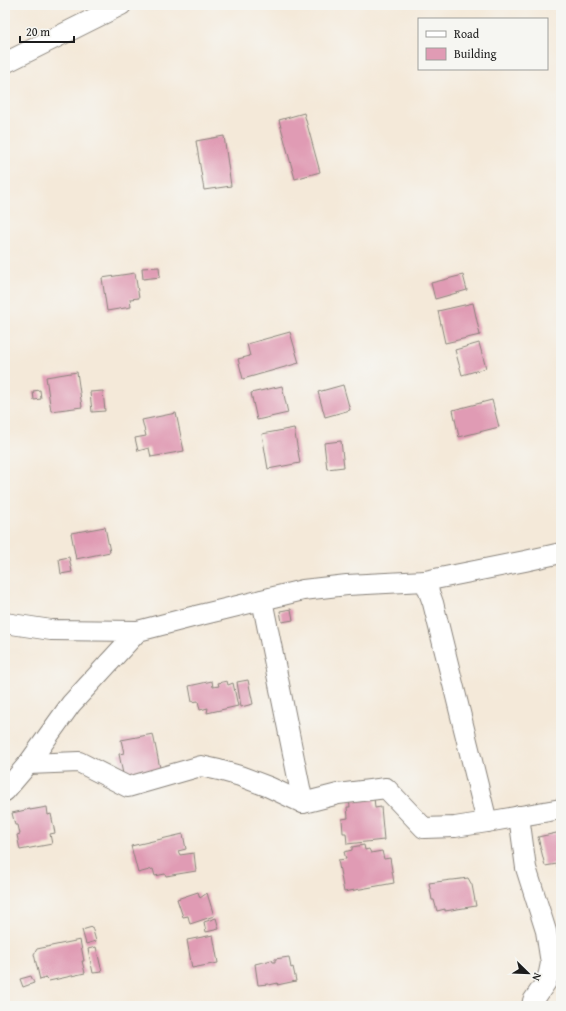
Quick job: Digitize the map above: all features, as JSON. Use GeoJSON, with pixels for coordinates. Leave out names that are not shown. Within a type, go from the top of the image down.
{"type":"FeatureCollection","features":[{"type":"Feature","properties":{"kind":"street"},"geometry":{"type":"LineString","coordinates":[[5,63],[121,5]]}},
{"type":"Feature","properties":{"kind":"street"},"geometry":{"type":"LineString","coordinates":[[5,623],[51,630],[138,631],[302,590],[346,585],[425,582],[525,562],[561,553]]}},
{"type":"Feature","properties":{"kind":"street"},"geometry":{"type":"LineString","coordinates":[[425,582],[433,603],[487,822]]}},
{"type":"Feature","properties":{"kind":"street"},"geometry":{"type":"LineString","coordinates":[[262,600],[303,803]]}},
{"type":"Feature","properties":{"kind":"street"},"geometry":{"type":"LineString","coordinates":[[5,791],[28,764],[71,704],[138,631]]}},
{"type":"Feature","properties":{"kind":"street"},"geometry":{"type":"LineString","coordinates":[[28,764],[79,762],[128,787],[201,766],[240,776],[269,787],[303,803],[338,794],[386,788],[424,828],[487,822],[561,809]]}},
{"type":"Feature","properties":{"kind":"street"},"geometry":{"type":"LineString","coordinates":[[519,816],[526,868],[546,931],[551,964],[546,982],[533,1001],[532,1006]]}},
{"type":"Feature","properties":{"kind":"building"},"geometry":{"type":"Polygon","coordinates":[[[304,113],[320,172],[295,179],[279,120],[304,113]]]}},
{"type":"Feature","properties":{"kind":"building"},"geometry":{"type":"Polygon","coordinates":[[[224,136],[231,186],[204,190],[196,141],[224,136]]]}},
{"type":"Feature","properties":{"kind":"building"},"geometry":{"type":"Polygon","coordinates":[[[159,267],[160,277],[143,279],[142,268],[159,267]]]}},
{"type":"Feature","properties":{"kind":"building"},"geometry":{"type":"Polygon","coordinates":[[[135,273],[139,298],[130,299],[131,307],[107,311],[102,278],[135,273]]]}},
{"type":"Feature","properties":{"kind":"building"},"geometry":{"type":"Polygon","coordinates":[[[463,275],[467,290],[435,299],[431,283],[463,275]]]}},
{"type":"Feature","properties":{"kind":"building"},"geometry":{"type":"Polygon","coordinates":[[[473,303],[480,335],[445,343],[438,311],[473,303]]]}},
{"type":"Feature","properties":{"kind":"building"},"geometry":{"type":"Polygon","coordinates":[[[290,332],[299,363],[243,379],[238,359],[250,356],[247,344],[290,332]]]}},
{"type":"Feature","properties":{"kind":"building"},"geometry":{"type":"Polygon","coordinates":[[[479,343],[486,368],[462,375],[455,350],[479,343]]]}},
{"type":"Feature","properties":{"kind":"building"},"geometry":{"type":"Polygon","coordinates":[[[77,372],[82,407],[51,411],[46,377],[77,372]]]}},
{"type":"Feature","properties":{"kind":"building"},"geometry":{"type":"Polygon","coordinates":[[[343,385],[350,410],[325,417],[318,392],[343,385]]]}},
{"type":"Feature","properties":{"kind":"building"},"geometry":{"type":"Polygon","coordinates":[[[282,386],[288,413],[257,420],[251,393],[282,386]]]}},
{"type":"Feature","properties":{"kind":"building"},"geometry":{"type":"Polygon","coordinates":[[[40,390],[41,399],[34,400],[33,391],[40,390]]]}},
{"type":"Feature","properties":{"kind":"building"},"geometry":{"type":"Polygon","coordinates":[[[103,391],[105,411],[92,412],[90,392],[103,391]]]}},
{"type":"Feature","properties":{"kind":"building"},"geometry":{"type":"Polygon","coordinates":[[[492,400],[499,427],[459,437],[453,410],[492,400]]]}},
{"type":"Feature","properties":{"kind":"building"},"geometry":{"type":"Polygon","coordinates":[[[176,413],[184,451],[151,457],[149,448],[138,451],[135,438],[146,436],[142,420],[176,413]]]}},
{"type":"Feature","properties":{"kind":"building"},"geometry":{"type":"Polygon","coordinates":[[[294,428],[300,463],[268,469],[262,434],[294,428]]]}},
{"type":"Feature","properties":{"kind":"building"},"geometry":{"type":"Polygon","coordinates":[[[341,441],[344,467],[327,469],[324,443],[341,441]]]}},
{"type":"Feature","properties":{"kind":"building"},"geometry":{"type":"Polygon","coordinates":[[[105,527],[110,552],[76,559],[71,533],[105,527]]]}},
{"type":"Feature","properties":{"kind":"building"},"geometry":{"type":"Polygon","coordinates":[[[69,557],[72,572],[61,574],[59,559],[69,557]]]}},
{"type":"Feature","properties":{"kind":"building"},"geometry":{"type":"Polygon","coordinates":[[[291,609],[293,620],[282,622],[280,611],[291,609]]]}},
{"type":"Feature","properties":{"kind":"building"},"geometry":{"type":"Polygon","coordinates":[[[248,680],[253,704],[241,707],[237,682],[248,680]]]}},
{"type":"Feature","properties":{"kind":"building"},"geometry":{"type":"Polygon","coordinates":[[[212,681],[213,687],[219,686],[218,683],[227,681],[228,685],[233,683],[238,706],[207,713],[208,708],[200,710],[198,701],[192,702],[189,686],[212,681]]]}},
{"type":"Feature","properties":{"kind":"building"},"geometry":{"type":"Polygon","coordinates":[[[153,734],[161,773],[129,777],[123,774],[119,754],[124,753],[121,740],[153,734]]]}},
{"type":"Feature","properties":{"kind":"building"},"geometry":{"type":"Polygon","coordinates":[[[374,797],[375,808],[381,807],[384,840],[347,844],[346,833],[343,833],[342,819],[348,818],[347,807],[350,807],[349,800],[374,797]]]}},
{"type":"Feature","properties":{"kind":"building"},"geometry":{"type":"Polygon","coordinates":[[[47,807],[48,815],[51,814],[55,833],[50,834],[52,844],[20,850],[17,835],[20,834],[18,825],[15,825],[12,813],[47,807]]]}},
{"type":"Feature","properties":{"kind":"building"},"geometry":{"type":"Polygon","coordinates":[[[561,832],[561,866],[557,867],[557,864],[545,866],[538,837],[561,832]]]}},
{"type":"Feature","properties":{"kind":"building"},"geometry":{"type":"Polygon","coordinates":[[[183,834],[186,849],[178,851],[180,855],[194,853],[196,871],[166,876],[165,874],[155,876],[153,869],[138,873],[131,846],[183,834]]]}},
{"type":"Feature","properties":{"kind":"building"},"geometry":{"type":"Polygon","coordinates":[[[364,845],[365,850],[369,849],[371,853],[382,851],[384,859],[390,858],[394,883],[344,892],[338,860],[346,859],[344,852],[352,850],[352,847],[364,845]]]}},
{"type":"Feature","properties":{"kind":"building"},"geometry":{"type":"Polygon","coordinates":[[[468,878],[472,885],[476,906],[437,911],[434,900],[432,900],[429,883],[468,878]]]}},
{"type":"Feature","properties":{"kind":"building"},"geometry":{"type":"Polygon","coordinates":[[[198,892],[200,898],[207,893],[214,916],[190,924],[188,916],[183,917],[177,899],[198,892]]]}},
{"type":"Feature","properties":{"kind":"building"},"geometry":{"type":"Polygon","coordinates":[[[216,918],[219,929],[206,932],[204,922],[216,918]]]}},
{"type":"Feature","properties":{"kind":"building"},"geometry":{"type":"Polygon","coordinates":[[[92,927],[96,941],[86,944],[82,930],[92,927]]]}},
{"type":"Feature","properties":{"kind":"building"},"geometry":{"type":"Polygon","coordinates":[[[213,935],[218,963],[192,968],[187,940],[213,935]]]}},
{"type":"Feature","properties":{"kind":"building"},"geometry":{"type":"Polygon","coordinates":[[[80,940],[85,973],[49,981],[46,978],[40,980],[34,954],[37,949],[80,940]]]}},
{"type":"Feature","properties":{"kind":"building"},"geometry":{"type":"Polygon","coordinates":[[[96,947],[102,972],[93,973],[88,949],[96,947]]]}},
{"type":"Feature","properties":{"kind":"building"},"geometry":{"type":"Polygon","coordinates":[[[289,957],[296,981],[277,985],[278,983],[258,985],[255,964],[272,960],[275,962],[275,959],[289,957]]]}},
{"type":"Feature","properties":{"kind":"building"},"geometry":{"type":"Polygon","coordinates":[[[31,976],[34,983],[23,987],[20,979],[31,976]]]}}]}
